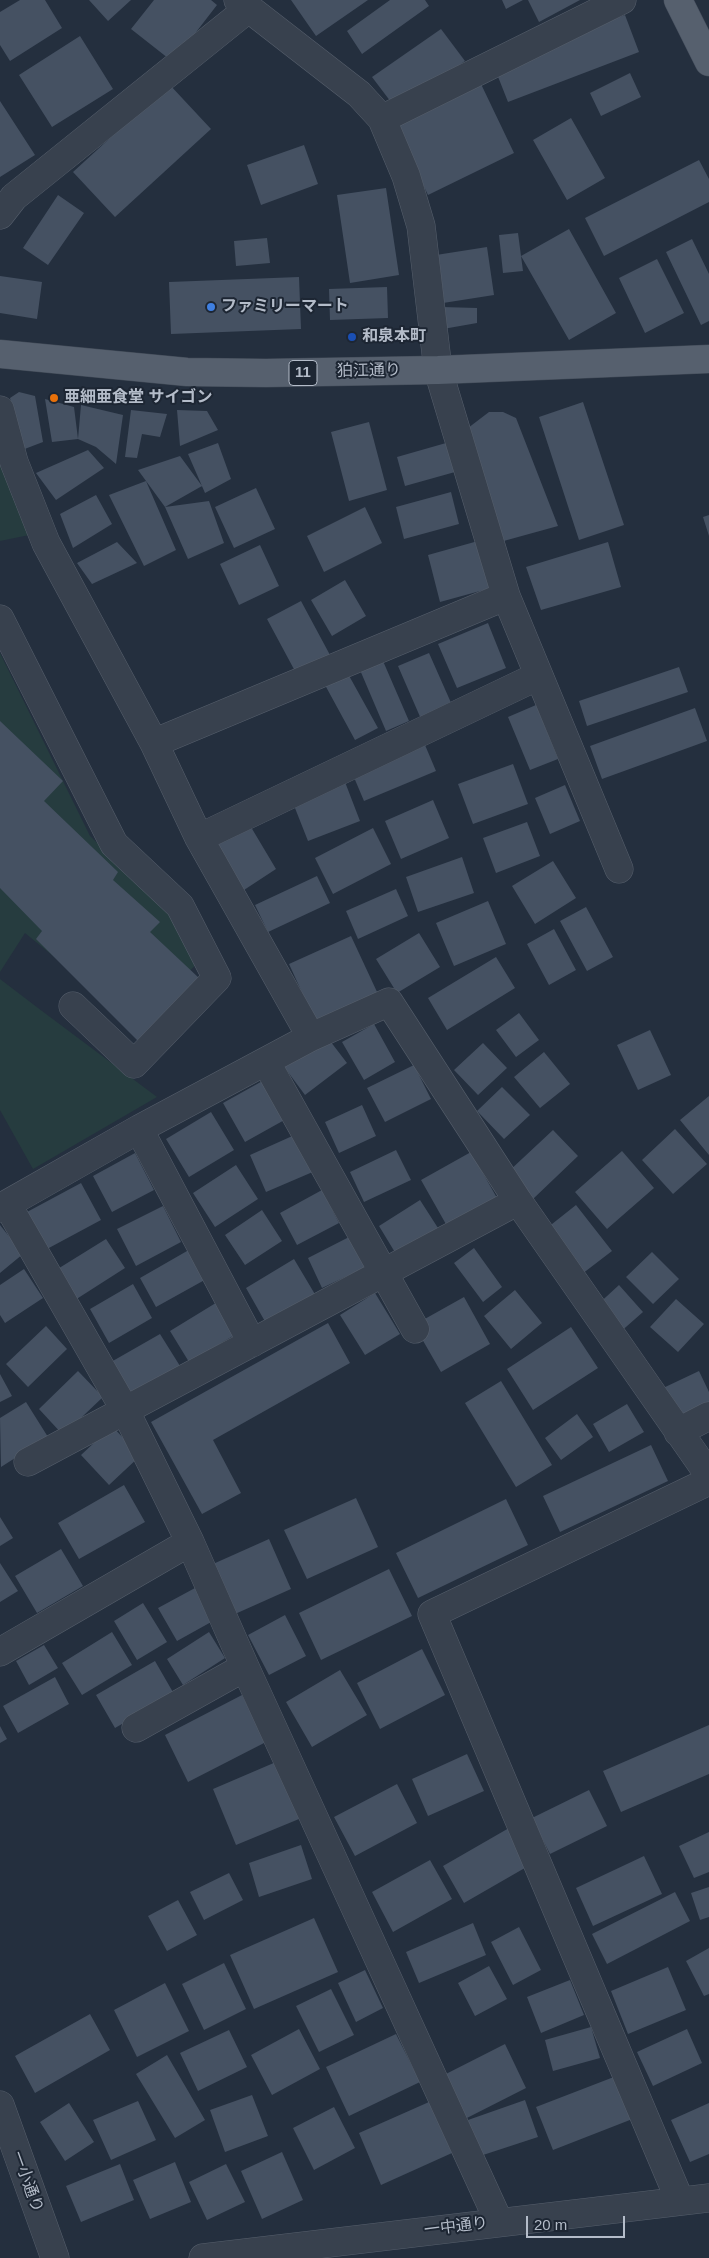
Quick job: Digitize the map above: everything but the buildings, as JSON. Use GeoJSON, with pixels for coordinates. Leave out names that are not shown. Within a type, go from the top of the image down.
{"type":"FeatureCollection","features":[{"type":"Feature","properties":{"kind":"main road"},"geometry":{"type":"LineString","coordinates":[[678,0],[709,62]]}},
{"type":"Feature","properties":{"kind":"main road","name":"狛江通り"},"geometry":{"type":"LineString","coordinates":[[0,354],[186,372],[266,373],[438,370],[709,359]]}},
{"type":"Feature","properties":{"kind":"street"},"geometry":{"type":"LineString","coordinates":[[382,119],[622,0]]}},
{"type":"Feature","properties":{"kind":"street"},"geometry":{"type":"LineString","coordinates":[[0,215],[14,197],[243,4],[359,94],[382,119],[406,176],[421,226],[438,370],[506,596],[619,869]]}},
{"type":"Feature","properties":{"kind":"street"},"geometry":{"type":"LineString","coordinates":[[0,410],[14,462],[46,544],[154,743],[199,838],[310,1037]]}},
{"type":"Feature","properties":{"kind":"street"},"geometry":{"type":"LineString","coordinates":[[154,743],[506,596]]}},
{"type":"Feature","properties":{"kind":"street"},"geometry":{"type":"LineString","coordinates":[[0,620],[114,844],[180,906],[217,978],[134,1064],[73,1006]]}},
{"type":"Feature","properties":{"kind":"street"},"geometry":{"type":"LineString","coordinates":[[199,838],[538,676]]}},
{"type":"Feature","properties":{"kind":"street"},"geometry":{"type":"LineString","coordinates":[[499,2222],[190,1542],[125,1410],[3,1206],[139,1129],[310,1037],[389,1002],[518,1201],[709,1475]]}},
{"type":"Feature","properties":{"kind":"street"},"geometry":{"type":"LineString","coordinates":[[266,1062],[385,1272],[415,1329]]}},
{"type":"Feature","properties":{"kind":"street"},"geometry":{"type":"LineString","coordinates":[[139,1129],[252,1343]]}},
{"type":"Feature","properties":{"kind":"street"},"geometry":{"type":"LineString","coordinates":[[28,1462],[518,1201]]}},
{"type":"Feature","properties":{"kind":"street"},"geometry":{"type":"LineString","coordinates":[[678,1432],[709,1416]]}},
{"type":"Feature","properties":{"kind":"street"},"geometry":{"type":"LineString","coordinates":[[680,2201],[432,1614],[709,1481]]}},
{"type":"Feature","properties":{"kind":"street"},"geometry":{"type":"LineString","coordinates":[[0,1652],[190,1542]]}},
{"type":"Feature","properties":{"kind":"street"},"geometry":{"type":"LineString","coordinates":[[136,1728],[245,1666]]}},
{"type":"Feature","properties":{"kind":"street","name":"一小通り"},"geometry":{"type":"LineString","coordinates":[[0,2106],[54,2258]]}},
{"type":"Feature","properties":{"kind":"street","name":"一中通り"},"geometry":{"type":"LineString","coordinates":[[203,2258],[709,2198]]}},
{"type":"Feature","properties":{"kind":"green space"},"geometry":{"type":"Polygon","coordinates":[[[0,450],[39,533],[0,541],[0,450]]]}},
{"type":"Feature","properties":{"kind":"green space"},"geometry":{"type":"Polygon","coordinates":[[[0,653],[90,836],[170,913],[198,963],[134,1022],[25,933],[0,972],[0,653]]]}},
{"type":"Feature","properties":{"kind":"green space"},"geometry":{"type":"Polygon","coordinates":[[[0,979],[157,1097],[33,1169],[0,1110],[0,979]]]}},
{"type":"Feature","properties":{"kind":"place","name":"ファミリーマート"},"geometry":{"type":"Point","coordinates":[211,307]}},
{"type":"Feature","properties":{"kind":"place","name":"和泉本町"},"geometry":{"type":"Point","coordinates":[352,337]}},
{"type":"Feature","properties":{"kind":"place","name":"亜細亜食堂 サイゴン"},"geometry":{"type":"Point","coordinates":[54,398]}}]}
